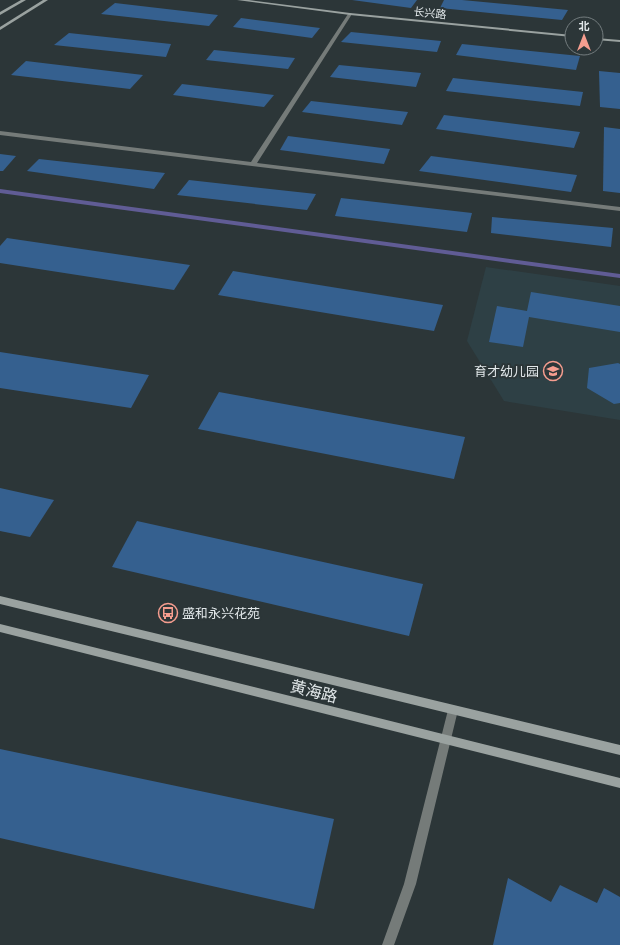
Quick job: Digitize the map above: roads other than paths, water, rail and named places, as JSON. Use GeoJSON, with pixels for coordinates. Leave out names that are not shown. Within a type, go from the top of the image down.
{"type":"FeatureCollection","features":[{"type":"Feature","properties":{"kind":"main road"},"geometry":{"type":"LineString","coordinates":[[0,14],[24,0]]}},
{"type":"Feature","properties":{"kind":"main road"},"geometry":{"type":"LineString","coordinates":[[0,29],[46,0]]}},
{"type":"Feature","properties":{"kind":"main road","name":"长兴路"},"geometry":{"type":"LineString","coordinates":[[239,0],[350,14],[564,35]]}},
{"type":"Feature","properties":{"kind":"main road"},"geometry":{"type":"LineString","coordinates":[[604,40],[620,41]]}},
{"type":"Feature","properties":{"kind":"main road","name":"黄海路"},"geometry":{"type":"LineString","coordinates":[[0,600],[620,750]]}},
{"type":"Feature","properties":{"kind":"main road","name":"黄海路"},"geometry":{"type":"LineString","coordinates":[[0,628],[445,738],[620,783]]}},
{"type":"Feature","properties":{"kind":"lane"},"geometry":{"type":"LineString","coordinates":[[253,164],[350,14]]}},
{"type":"Feature","properties":{"kind":"lane"},"geometry":{"type":"LineString","coordinates":[[0,133],[620,209]]}},
{"type":"Feature","properties":{"kind":"lane"},"geometry":{"type":"LineString","coordinates":[[388,945],[410,884],[453,710]]}},
{"type":"Feature","properties":{"kind":"waterway"},"geometry":{"type":"LineString","coordinates":[[0,191],[620,276]]}},
{"type":"Feature","properties":{"kind":"place","name":"育才幼儿园"},"geometry":{"type":"Point","coordinates":[553,371]}},
{"type":"Feature","properties":{"kind":"place","name":"盛和永兴花苑"},"geometry":{"type":"Point","coordinates":[168,613]}}]}
